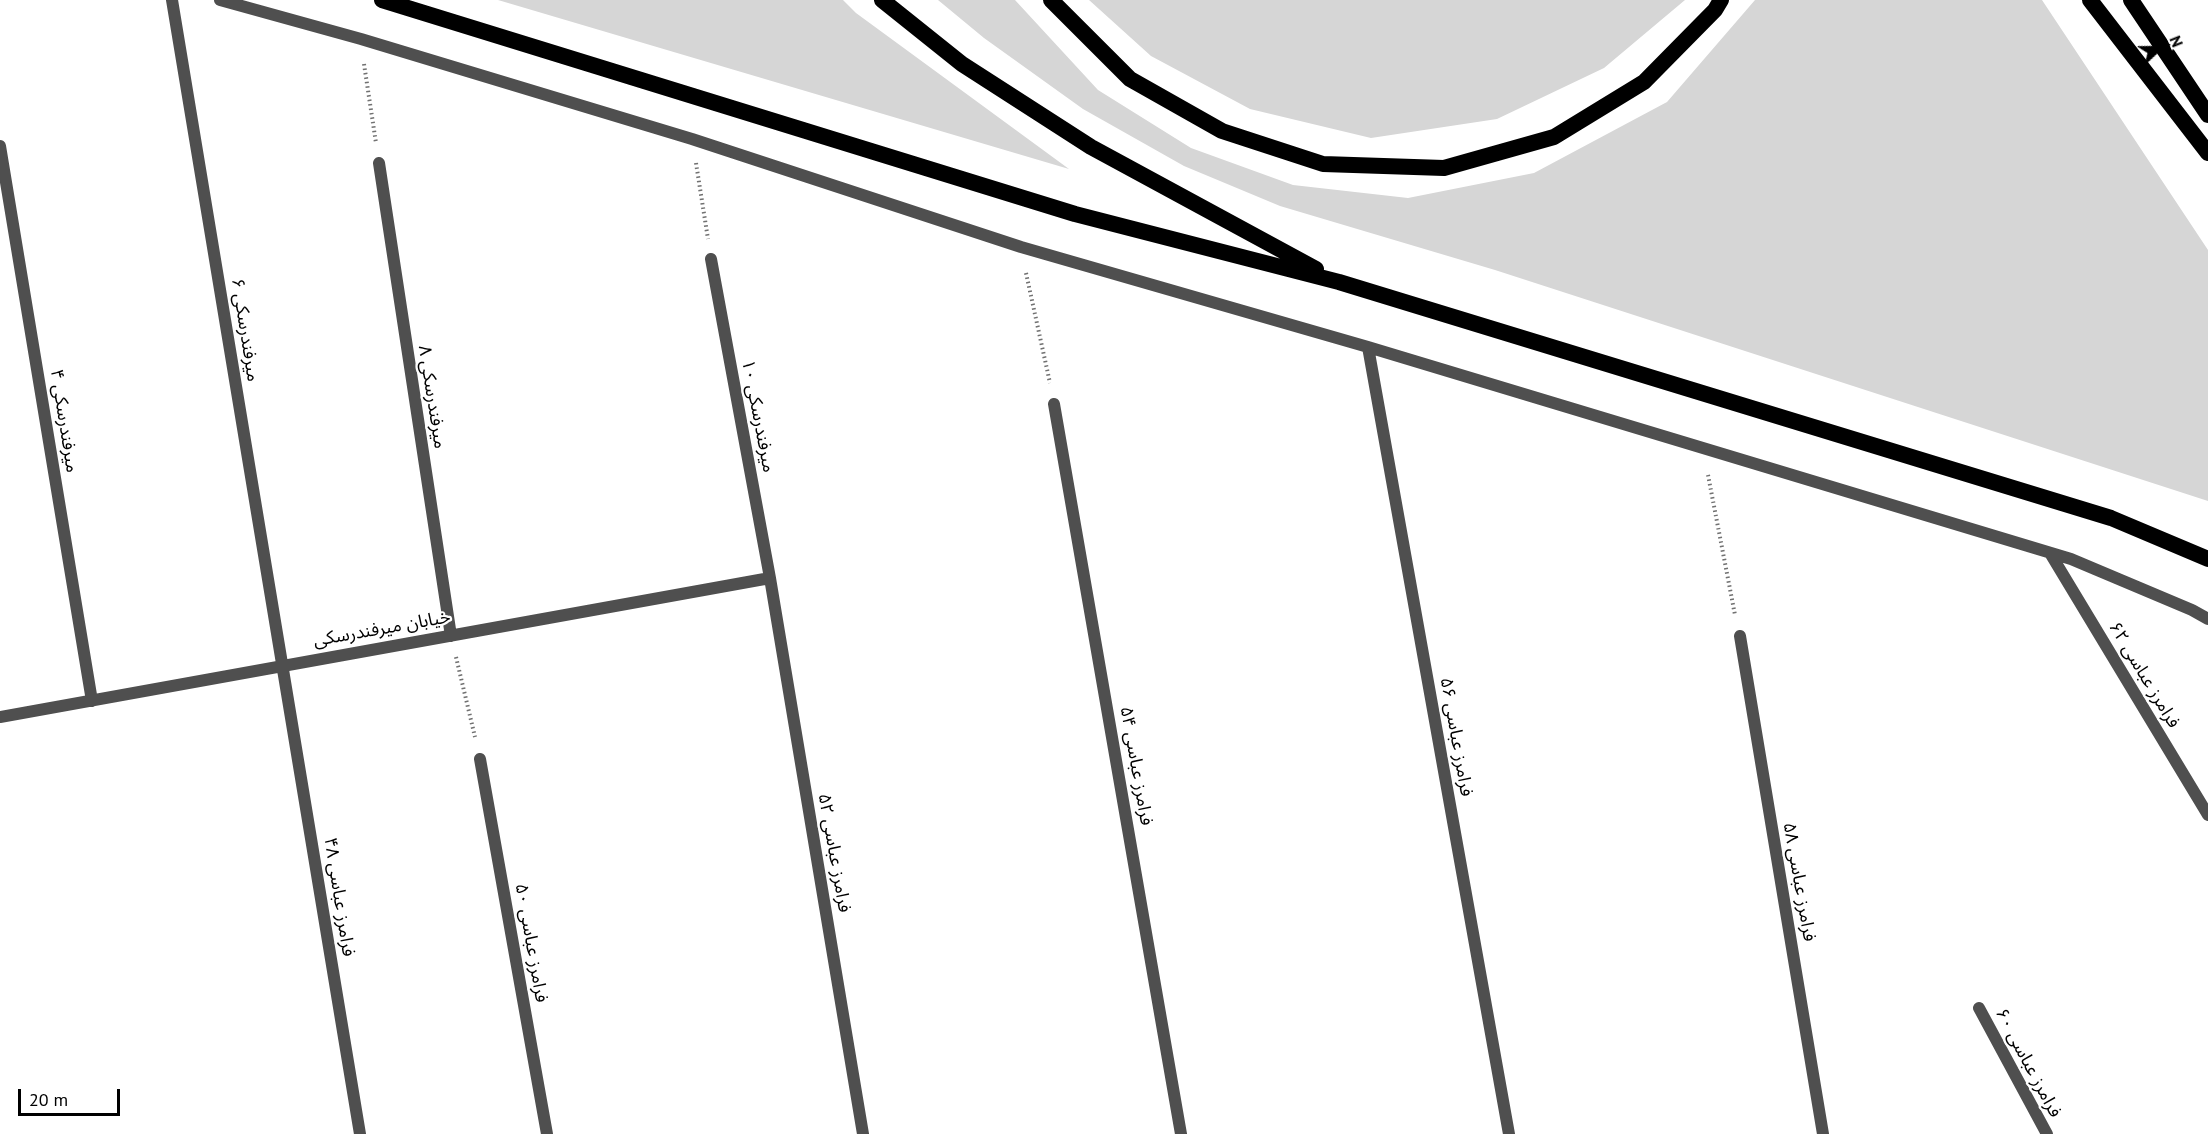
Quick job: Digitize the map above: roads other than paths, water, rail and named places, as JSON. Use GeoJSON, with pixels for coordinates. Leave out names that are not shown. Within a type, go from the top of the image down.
{"type":"FeatureCollection","features":[{"type":"Feature","properties":{"kind":"highway"},"geometry":{"type":"LineString","coordinates":[[382,0],[1075,214],[1340,282],[2111,518],[2208,560]]}},
{"type":"Feature","properties":{"kind":"highway"},"geometry":{"type":"LineString","coordinates":[[882,0],[962,64],[1091,147],[1340,282]]}},
{"type":"Feature","properties":{"kind":"highway"},"geometry":{"type":"LineString","coordinates":[[1051,0],[1130,79],[1222,131],[1323,164],[1444,168],[1554,137],[1644,82],[1715,10],[1721,0]]}},
{"type":"Feature","properties":{"kind":"highway"},"geometry":{"type":"LineString","coordinates":[[2090,0],[2208,153]]}},
{"type":"Feature","properties":{"kind":"highway"},"geometry":{"type":"LineString","coordinates":[[2131,0],[2208,115]]}},
{"type":"Feature","properties":{"kind":"street","name":"میرفندرسکی ۶"},"geometry":{"type":"LineString","coordinates":[[172,0],[282,665]]}},
{"type":"Feature","properties":{"kind":"street"},"geometry":{"type":"LineString","coordinates":[[220,0],[361,39],[692,139],[1021,247],[1368,347],[2071,559],[2208,619]]}},
{"type":"Feature","properties":{"kind":"street","name":"میرفندرسکی ۴"},"geometry":{"type":"LineString","coordinates":[[0,146],[92,701]]}},
{"type":"Feature","properties":{"kind":"street","name":"میرفندرسکی ۸"},"geometry":{"type":"LineString","coordinates":[[379,163],[451,636]]}},
{"type":"Feature","properties":{"kind":"street","name":"میرفندرسکی ۱۰"},"geometry":{"type":"LineString","coordinates":[[711,259],[770,578]]}},
{"type":"Feature","properties":{"kind":"street","name":"فرامرز عباسی ۵۶"},"geometry":{"type":"LineString","coordinates":[[1368,347],[1509,1134]]}},
{"type":"Feature","properties":{"kind":"street","name":"فرامرز عباسی ۵۴"},"geometry":{"type":"LineString","coordinates":[[1054,404],[1182,1134]]}},
{"type":"Feature","properties":{"kind":"street","name":"فرامرز عباسی ۶۲"},"geometry":{"type":"LineString","coordinates":[[2050,553],[2208,815]]}},
{"type":"Feature","properties":{"kind":"street","name":"خیابان میرفندرسکی"},"geometry":{"type":"LineString","coordinates":[[0,717],[770,578]]}},
{"type":"Feature","properties":{"kind":"street","name":"فرامرز عباسی ۵۲"},"geometry":{"type":"LineString","coordinates":[[770,578],[863,1134]]}},
{"type":"Feature","properties":{"kind":"street","name":"فرامرز عباسی ۵۸"},"geometry":{"type":"LineString","coordinates":[[1740,636],[1823,1134]]}},
{"type":"Feature","properties":{"kind":"street","name":"فرامرز عباسی ۴۸"},"geometry":{"type":"LineString","coordinates":[[282,665],[360,1134]]}},
{"type":"Feature","properties":{"kind":"street","name":"فرامرز عباسی ۵۰"},"geometry":{"type":"LineString","coordinates":[[480,759],[547,1134]]}},
{"type":"Feature","properties":{"kind":"street","name":"فرامرز عباسی ۶۰"},"geometry":{"type":"LineString","coordinates":[[1979,1008],[2047,1134]]}}]}
